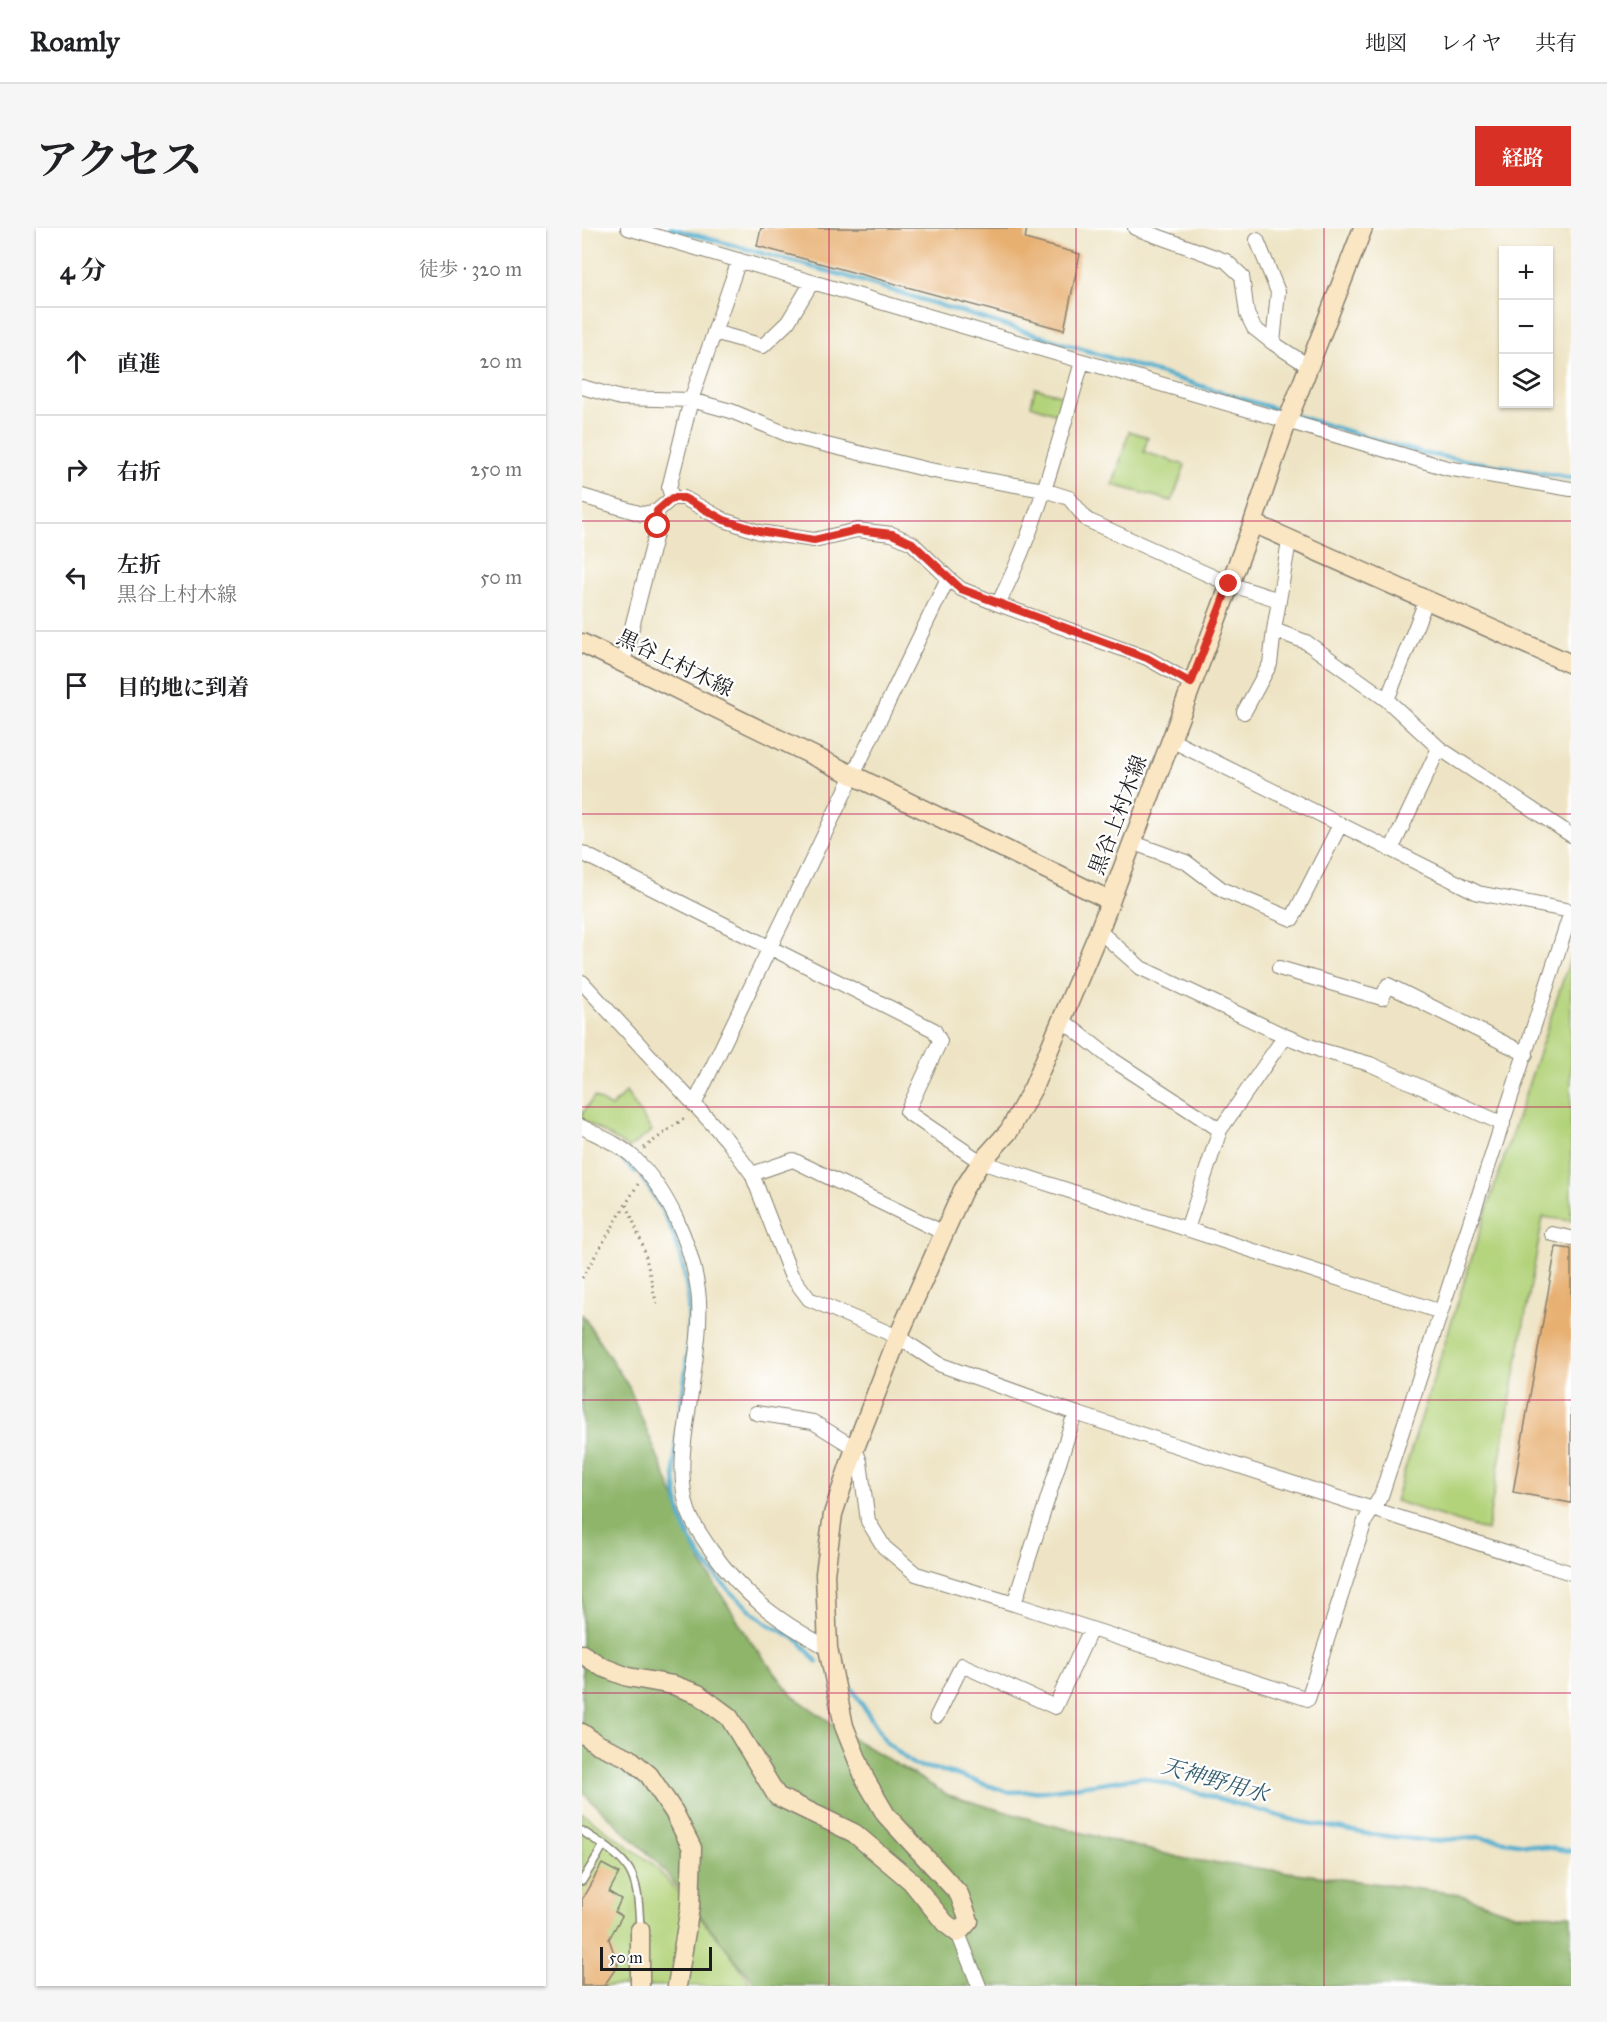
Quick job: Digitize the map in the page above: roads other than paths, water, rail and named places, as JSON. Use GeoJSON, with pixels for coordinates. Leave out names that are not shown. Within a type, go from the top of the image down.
{"type":"FeatureCollection","features":[{"type":"Feature","properties":{"kind":"street"},"geometry":{"type":"LineString","coordinates":[[628,228],[1447,468],[1571,489]]}},
{"type":"Feature","properties":{"kind":"street"},"geometry":{"type":"LineString","coordinates":[[1135,228],[1226,261],[1242,276],[1247,314],[1254,328],[1310,367]]}},
{"type":"Feature","properties":{"kind":"street","name":"黒谷上村木線"},"geometry":{"type":"LineString","coordinates":[[582,643],[1109,900],[1253,524],[1287,422],[1363,228]]}},
{"type":"Feature","properties":{"kind":"street"},"geometry":{"type":"LineString","coordinates":[[1257,240],[1278,292],[1273,343]]}},
{"type":"Feature","properties":{"kind":"street"},"geometry":{"type":"LineString","coordinates":[[672,498],[669,488],[691,400],[739,260]]}},
{"type":"Feature","properties":{"kind":"street"},"geometry":{"type":"LineString","coordinates":[[714,332],[763,346],[788,322],[812,282]]}},
{"type":"Feature","properties":{"kind":"street"},"geometry":{"type":"LineString","coordinates":[[998,604],[1014,573],[1044,490],[1082,362]]}},
{"type":"Feature","properties":{"kind":"street"},"geometry":{"type":"LineString","coordinates":[[582,387],[621,398],[691,400],[731,411],[794,437],[929,470],[1044,490],[1069,498],[1087,520],[1229,584],[1279,600]]}},
{"type":"Feature","properties":{"kind":"street"},"geometry":{"type":"LineString","coordinates":[[582,496],[642,514],[657,511],[672,498],[684,498],[724,520],[759,531],[814,540],[857,530],[892,534],[912,543],[961,589],[1147,658],[1191,683]]}},
{"type":"Feature","properties":{"kind":"street"},"geometry":{"type":"LineString","coordinates":[[623,662],[658,526],[657,511]]}},
{"type":"Feature","properties":{"kind":"street"},"geometry":{"type":"LineString","coordinates":[[1253,524],[1571,664]]}},
{"type":"Feature","properties":{"kind":"street"},"geometry":{"type":"LineString","coordinates":[[1244,712],[1270,664],[1288,541]]}},
{"type":"Feature","properties":{"kind":"street"},"geometry":{"type":"LineString","coordinates":[[694,1105],[851,775],[948,578]]}},
{"type":"Feature","properties":{"kind":"street"},"geometry":{"type":"LineString","coordinates":[[1387,700],[1426,601]]}},
{"type":"Feature","properties":{"kind":"street"},"geometry":{"type":"LineString","coordinates":[[1274,630],[1306,642],[1387,700],[1438,748],[1571,835]]}},
{"type":"Feature","properties":{"kind":"street"},"geometry":{"type":"LineString","coordinates":[[756,1413],[813,1422],[855,1448],[860,1462],[868,1521],[884,1547],[916,1574],[1308,1699],[1365,1521],[1381,1496],[1571,911],[1478,893],[1171,740]]}},
{"type":"Feature","properties":{"kind":"street"},"geometry":{"type":"LineString","coordinates":[[1391,850],[1438,748]]}},
{"type":"Feature","properties":{"kind":"street"},"geometry":{"type":"LineString","coordinates":[[1131,842],[1186,862],[1223,890],[1293,919],[1340,825]]}},
{"type":"Feature","properties":{"kind":"street"},"geometry":{"type":"LineString","coordinates":[[582,853],[934,1030],[940,1041],[907,1112],[981,1162],[1441,1312]]}},
{"type":"Feature","properties":{"kind":"street"},"geometry":{"type":"LineString","coordinates":[[958,1933],[969,1921],[959,1894],[886,1815],[865,1779],[844,1725],[828,1648],[826,1564],[833,1514],[855,1448],[898,1337],[963,1190],[981,1162],[1009,1131],[1033,1088],[1099,931],[1109,900]]}},
{"type":"Feature","properties":{"kind":"street"},"geometry":{"type":"LineString","coordinates":[[1099,931],[1142,968],[1285,1036],[1320,1050],[1370,1064],[1503,1124]]}},
{"type":"Feature","properties":{"kind":"street"},"geometry":{"type":"LineString","coordinates":[[1279,968],[1382,998],[1388,985],[1526,1054]]}},
{"type":"Feature","properties":{"kind":"street"},"geometry":{"type":"LineString","coordinates":[[582,982],[727,1140],[752,1174],[791,1275],[809,1299],[898,1337],[941,1365],[1075,1413],[1571,1573]]}},
{"type":"Feature","properties":{"kind":"street"},"geometry":{"type":"LineString","coordinates":[[1062,1020],[1113,1060],[1220,1130]]}},
{"type":"Feature","properties":{"kind":"street"},"geometry":{"type":"LineString","coordinates":[[1187,1229],[1220,1130],[1285,1036]]}},
{"type":"Feature","properties":{"kind":"street"},"geometry":{"type":"LineString","coordinates":[[582,1127],[632,1156],[645,1171],[678,1221],[698,1290],[695,1364],[682,1474],[686,1504],[695,1527],[736,1584],[759,1605],[785,1625],[828,1648]]}},
{"type":"Feature","properties":{"kind":"street"},"geometry":{"type":"LineString","coordinates":[[752,1174],[793,1160],[944,1233]]}},
{"type":"Feature","properties":{"kind":"street"},"geometry":{"type":"LineString","coordinates":[[1552,1234],[1571,1238]]}},
{"type":"Feature","properties":{"kind":"street"},"geometry":{"type":"LineString","coordinates":[[1014,1604],[1075,1413]]}},
{"type":"Feature","properties":{"kind":"street"},"geometry":{"type":"LineString","coordinates":[[937,1716],[962,1665],[1055,1707],[1091,1629]]}},
{"type":"Feature","properties":{"kind":"street"},"geometry":{"type":"LineString","coordinates":[[582,1654],[602,1668],[628,1677],[673,1685],[698,1694],[729,1717],[777,1796],[854,1833],[911,1881],[945,1923],[958,1933],[979,1986]]}},
{"type":"Feature","properties":{"kind":"street"},"geometry":{"type":"LineString","coordinates":[[582,1733],[597,1744],[629,1758],[649,1775],[674,1812],[692,1848],[690,1907],[677,1986]]}},
{"type":"Feature","properties":{"kind":"street"},"geometry":{"type":"LineString","coordinates":[[640,1930],[640,1986]]}},
{"type":"Feature","properties":{"kind":"lane"},"geometry":{"type":"LineString","coordinates":[[582,1831],[627,1863],[639,1891],[640,1930]]}},
{"type":"Feature","properties":{"kind":"lane"},"geometry":{"type":"LineString","coordinates":[[582,1881],[604,1845]]}},
{"type":"Feature","properties":{"kind":"waterway"},"geometry":{"type":"LineString","coordinates":[[670,228],[849,277],[1285,412]]}},
{"type":"Feature","properties":{"kind":"waterway"},"geometry":{"type":"LineString","coordinates":[[1293,415],[1421,453],[1571,478]]}},
{"type":"Feature","properties":{"kind":"waterway"},"geometry":{"type":"LineString","coordinates":[[611,1149],[636,1172]]}},
{"type":"Feature","properties":{"kind":"waterway"},"geometry":{"type":"LineString","coordinates":[[642,1178],[670,1227],[685,1277],[689,1329],[675,1454],[676,1488],[683,1522],[697,1551],[729,1590],[767,1623],[799,1641],[817,1662]]}},
{"type":"Feature","properties":{"kind":"waterway","name":"天神野用水"},"geometry":{"type":"LineString","coordinates":[[852,1689],[887,1743],[914,1765],[948,1772],[1008,1792],[1046,1791],[1142,1777],[1297,1821],[1368,1834],[1432,1841],[1478,1837],[1571,1851]]}}]}
